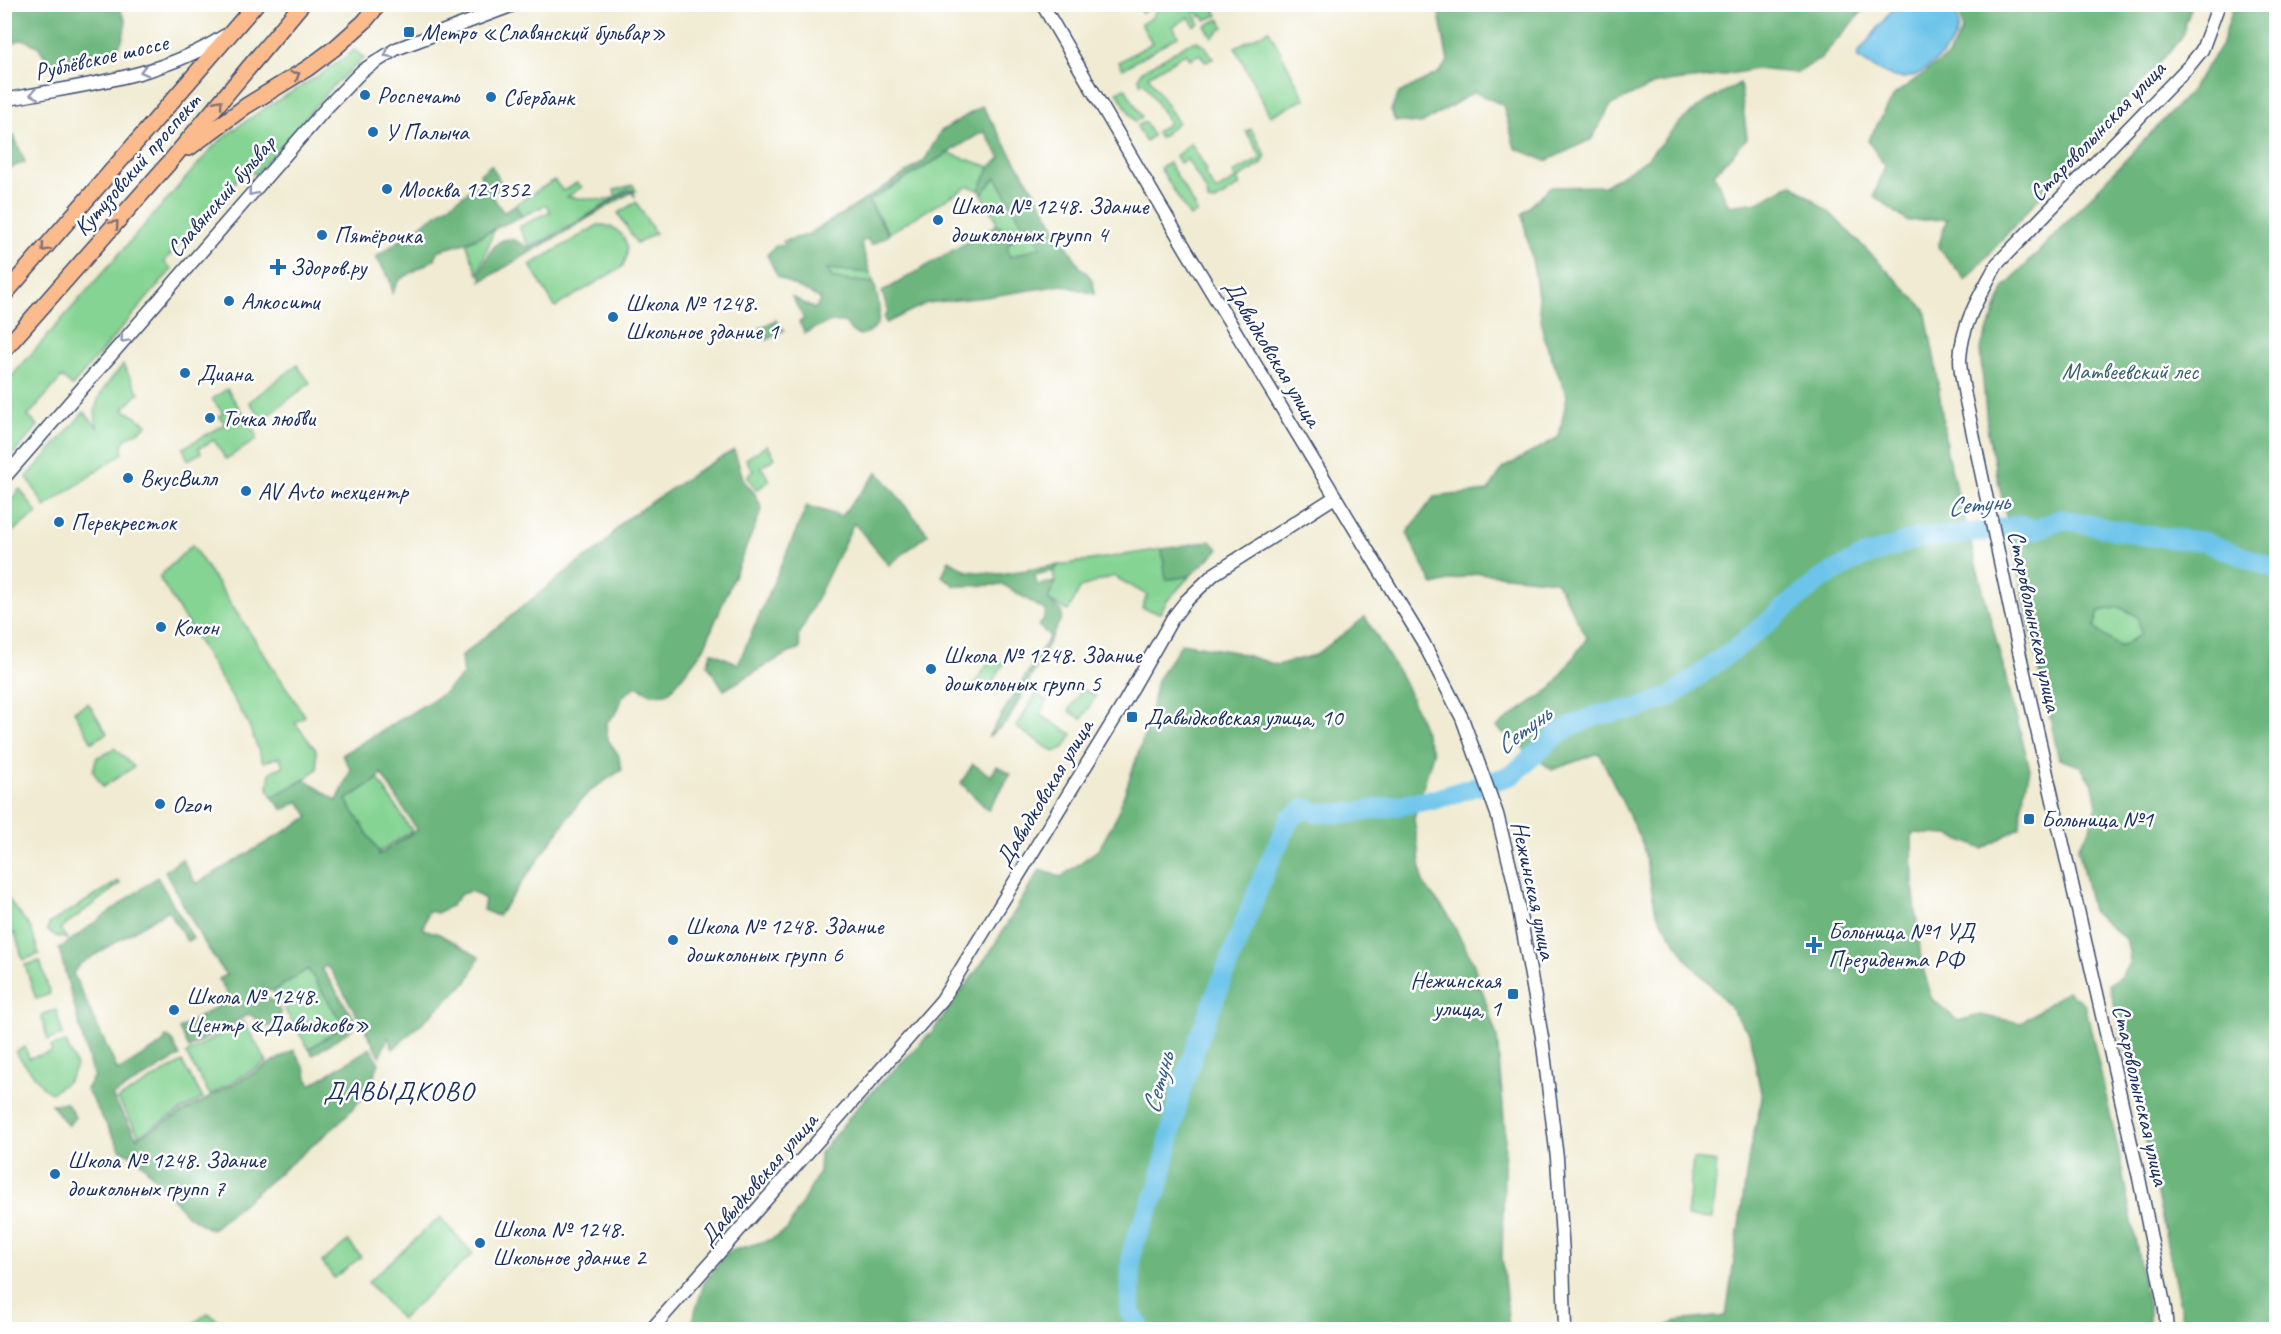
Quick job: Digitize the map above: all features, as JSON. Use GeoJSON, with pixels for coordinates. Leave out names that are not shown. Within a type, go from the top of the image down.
{"type":"FeatureCollection","features":[{"type":"Feature","properties":{"kind":"main road","name":"Кутузовский проспект"},"geometry":{"type":"LineString","coordinates":[[4,295],[256,4]]}},
{"type":"Feature","properties":{"kind":"main road","name":"Кутузовский проспект"},"geometry":{"type":"LineString","coordinates":[[4,350],[168,164],[302,4]]}},
{"type":"Feature","properties":{"kind":"main road"},"geometry":{"type":"LineString","coordinates":[[168,164],[246,106],[308,68],[336,47],[364,22],[379,4]]}},
{"type":"Feature","properties":{"kind":"street","name":"Славянский бульвар"},"geometry":{"type":"LineString","coordinates":[[4,478],[320,115],[362,71],[396,49],[516,4]]}},
{"type":"Feature","properties":{"kind":"street","name":"Давыдковская улица"},"geometry":{"type":"LineString","coordinates":[[651,1329],[942,1000],[1120,710],[1172,619],[1186,601],[1214,574],[1335,497],[1042,4]]}},
{"type":"Feature","properties":{"kind":"street","name":"Староволынская улица"},"geometry":{"type":"LineString","coordinates":[[2167,1329],[2139,1178],[2071,886],[1990,515],[1960,361],[1963,331],[1977,299],[1997,264],[2196,58],[2206,41],[2219,4]]}},
{"type":"Feature","properties":{"kind":"street","name":"Рублёвское шоссе"},"geometry":{"type":"LineString","coordinates":[[4,100],[119,78],[170,64],[204,49],[235,29]]}},
{"type":"Feature","properties":{"kind":"street","name":"Нежинская улица"},"geometry":{"type":"LineString","coordinates":[[1335,497],[1438,668],[1459,710],[1497,814],[1514,882],[1542,1037],[1557,1158],[1565,1329]]}},
{"type":"Feature","properties":{"kind":"green space"},"geometry":{"type":"Polygon","coordinates":[[[5,4],[117,5],[126,21],[123,36],[114,52],[97,61],[77,64],[47,60],[38,46],[22,39],[5,48],[5,4]]]}},
{"type":"Feature","properties":{"kind":"green space"},"geometry":{"type":"Polygon","coordinates":[[[1140,4],[1212,5],[1218,15],[1205,20],[1197,11],[1194,12],[1199,23],[1194,26],[1189,17],[1173,26],[1178,36],[1123,69],[1119,62],[1152,43],[1141,24],[1153,17],[1156,10],[1150,8],[1142,13],[1138,6],[1140,4]]]}},
{"type":"Feature","properties":{"kind":"green space"},"geometry":{"type":"Polygon","coordinates":[[[1427,5],[1868,5],[1819,60],[1796,73],[1756,69],[1657,83],[1611,105],[1592,139],[1546,161],[1515,148],[1503,105],[1474,92],[1421,124],[1395,121],[1391,110],[1399,93],[1438,73],[1448,62],[1439,13],[1427,5]]]}},
{"type":"Feature","properties":{"kind":"green space"},"geometry":{"type":"Polygon","coordinates":[[[1959,5],[2192,5],[2181,38],[1966,280],[1938,247],[1947,219],[1907,221],[1874,196],[1885,166],[1868,141],[1895,94],[1948,56],[1962,30],[1959,5]]]}},
{"type":"Feature","properties":{"kind":"green space","name":"Матвеевский лес"},"geometry":{"type":"Polygon","coordinates":[[[2234,5],[2276,5],[2276,1329],[2182,1330],[2180,1306],[2132,1073],[2109,984],[2121,977],[2129,963],[2130,952],[2126,940],[2092,911],[2078,847],[2089,832],[2097,805],[2093,785],[2080,766],[2059,759],[1988,434],[1980,349],[2005,287],[2188,94],[2221,46],[2234,5]],[[2120,607],[2099,611],[2094,627],[2121,647],[2141,634],[2138,617],[2120,607]]]}},
{"type":"Feature","properties":{"kind":"green space"},"geometry":{"type":"Polygon","coordinates":[[[1219,19],[1224,27],[1212,37],[1205,26],[1219,19]]]}},
{"type":"Feature","properties":{"kind":"green space"},"geometry":{"type":"Polygon","coordinates":[[[1269,30],[1305,99],[1270,116],[1235,47],[1269,30]]]}},
{"type":"Feature","properties":{"kind":"green space"},"geometry":{"type":"Polygon","coordinates":[[[1197,41],[1205,46],[1213,58],[1205,62],[1200,54],[1190,59],[1186,53],[1148,76],[1178,122],[1160,138],[1156,132],[1169,123],[1144,82],[1140,84],[1139,77],[1142,71],[1187,44],[1197,41]]]}},
{"type":"Feature","properties":{"kind":"green space"},"geometry":{"type":"Polygon","coordinates":[[[354,50],[364,58],[332,87],[255,175],[247,168],[164,262],[172,269],[72,386],[62,377],[28,416],[38,426],[5,464],[5,384],[214,146],[247,120],[354,50]]]}},
{"type":"Feature","properties":{"kind":"green space"},"geometry":{"type":"Polygon","coordinates":[[[1740,83],[1747,138],[1714,174],[1729,206],[1758,202],[1792,184],[1831,214],[1925,309],[1936,367],[1947,453],[2030,769],[2021,809],[2020,827],[1983,849],[1949,835],[1912,833],[1913,885],[1921,960],[1931,998],[1958,1021],[1980,1015],[2021,1023],[2067,991],[2085,1004],[2118,1149],[2149,1312],[2148,1329],[1661,1329],[1677,1321],[1726,1316],[1750,1149],[1762,1098],[1749,1033],[1721,996],[1688,961],[1656,912],[1643,845],[1599,753],[1552,770],[1496,727],[1552,688],[1587,638],[1556,581],[1478,573],[1433,585],[1407,533],[1434,497],[1488,491],[1503,468],[1559,437],[1567,396],[1544,338],[1534,269],[1522,214],[1550,187],[1604,186],[1645,161],[1679,123],[1701,105],[1740,83]]]}},
{"type":"Feature","properties":{"kind":"green space"},"geometry":{"type":"Polygon","coordinates":[[[1125,88],[1142,117],[1135,122],[1117,92],[1125,88]]]}},
{"type":"Feature","properties":{"kind":"green space"},"geometry":{"type":"Polygon","coordinates":[[[982,106],[1080,267],[1091,279],[1094,294],[1062,285],[986,297],[927,303],[886,323],[884,318],[888,311],[882,292],[996,225],[1017,233],[1007,247],[1010,257],[1040,247],[1031,223],[1023,225],[996,177],[982,194],[979,190],[990,167],[1001,158],[984,131],[868,201],[889,235],[871,245],[867,239],[861,243],[870,273],[827,269],[833,279],[874,283],[879,312],[878,322],[874,328],[861,335],[854,333],[845,322],[834,322],[805,333],[799,322],[804,319],[792,297],[815,309],[821,299],[778,277],[767,255],[776,246],[783,246],[783,241],[807,235],[924,161],[941,131],[982,106]]]}},
{"type":"Feature","properties":{"kind":"green space"},"geometry":{"type":"Polygon","coordinates":[[[1145,122],[1153,136],[1145,141],[1137,126],[1145,122]]]}},
{"type":"Feature","properties":{"kind":"green space"},"geometry":{"type":"Polygon","coordinates":[[[1251,129],[1266,156],[1262,164],[1237,179],[1240,185],[1214,202],[1208,201],[1207,192],[1187,159],[1180,163],[1176,156],[1191,143],[1207,170],[1204,172],[1216,191],[1236,179],[1233,173],[1262,158],[1246,131],[1251,129]]]}},
{"type":"Feature","properties":{"kind":"green space"},"geometry":{"type":"Polygon","coordinates":[[[14,136],[25,162],[5,170],[5,137],[14,136]]]}},
{"type":"Feature","properties":{"kind":"green space"},"geometry":{"type":"Polygon","coordinates":[[[948,153],[990,167],[979,190],[968,186],[889,233],[869,201],[948,153]]]}},
{"type":"Feature","properties":{"kind":"green space"},"geometry":{"type":"Polygon","coordinates":[[[1169,163],[1195,206],[1196,213],[1190,217],[1160,168],[1169,163]]]}},
{"type":"Feature","properties":{"kind":"green space"},"geometry":{"type":"Polygon","coordinates":[[[491,165],[503,186],[491,194],[503,212],[515,205],[522,216],[465,243],[437,251],[435,259],[399,280],[392,293],[390,280],[376,257],[482,182],[480,174],[491,165]]]}},
{"type":"Feature","properties":{"kind":"green space"},"geometry":{"type":"Polygon","coordinates":[[[996,177],[1023,225],[1031,223],[1041,247],[1010,257],[1007,246],[1017,233],[996,225],[996,219],[982,194],[996,177]]]}},
{"type":"Feature","properties":{"kind":"green space"},"geometry":{"type":"Polygon","coordinates":[[[554,180],[563,191],[577,183],[582,187],[567,197],[605,200],[616,197],[580,221],[529,247],[519,227],[551,211],[546,205],[522,216],[515,205],[554,180]]]}},
{"type":"Feature","properties":{"kind":"green space"},"geometry":{"type":"Polygon","coordinates":[[[633,185],[636,191],[627,189],[616,197],[614,190],[633,185]]]}},
{"type":"Feature","properties":{"kind":"green space"},"geometry":{"type":"Polygon","coordinates":[[[627,191],[634,192],[635,197],[632,192],[480,282],[483,279],[480,274],[497,243],[511,239],[529,249],[562,233],[627,191]]]}},
{"type":"Feature","properties":{"kind":"green space"},"geometry":{"type":"Polygon","coordinates":[[[636,202],[655,233],[637,244],[618,213],[636,202]]]}},
{"type":"Feature","properties":{"kind":"green space"},"geometry":{"type":"Polygon","coordinates":[[[598,225],[614,228],[624,238],[627,252],[622,267],[555,307],[530,265],[598,225]]]}},
{"type":"Feature","properties":{"kind":"green space"},"geometry":{"type":"Polygon","coordinates":[[[494,230],[478,274],[466,243],[494,230]]]}},
{"type":"Feature","properties":{"kind":"green space"},"geometry":{"type":"Polygon","coordinates":[[[827,269],[870,273],[874,283],[833,279],[827,269]]]}},
{"type":"Feature","properties":{"kind":"green space"},"geometry":{"type":"Polygon","coordinates":[[[776,320],[784,330],[767,340],[760,328],[776,320]]]}},
{"type":"Feature","properties":{"kind":"green space"},"geometry":{"type":"Polygon","coordinates":[[[123,365],[139,393],[123,409],[147,424],[123,442],[123,453],[45,507],[27,477],[84,412],[98,428],[95,410],[97,402],[105,386],[123,365]]]}},
{"type":"Feature","properties":{"kind":"green space"},"geometry":{"type":"Polygon","coordinates":[[[297,365],[310,383],[263,419],[249,402],[297,365]]]}},
{"type":"Feature","properties":{"kind":"green space"},"geometry":{"type":"Polygon","coordinates":[[[227,389],[256,434],[256,440],[226,459],[214,440],[199,448],[201,453],[188,460],[183,448],[225,424],[219,416],[223,413],[212,399],[227,389]]]}},
{"type":"Feature","properties":{"kind":"green space"},"geometry":{"type":"Polygon","coordinates":[[[767,445],[775,458],[761,467],[770,481],[756,490],[747,476],[753,471],[746,459],[767,445]]]}},
{"type":"Feature","properties":{"kind":"green space"},"geometry":{"type":"Polygon","coordinates":[[[734,450],[744,481],[755,494],[762,509],[704,648],[668,693],[651,694],[637,686],[623,696],[617,712],[606,723],[608,740],[618,754],[622,770],[592,789],[580,801],[498,916],[483,910],[485,899],[471,891],[461,894],[451,906],[437,913],[428,911],[423,929],[439,934],[479,957],[467,982],[393,1049],[388,1037],[380,1056],[331,970],[325,966],[322,969],[358,1025],[313,1055],[309,1049],[344,1026],[308,969],[273,991],[261,990],[281,1013],[278,1021],[268,1027],[249,1014],[189,1048],[179,1029],[230,999],[219,979],[226,975],[202,939],[165,871],[182,859],[196,884],[309,817],[299,801],[283,810],[272,797],[305,779],[337,801],[351,769],[342,755],[444,693],[463,675],[461,656],[576,564],[601,548],[623,521],[734,450]],[[381,773],[378,779],[346,800],[379,855],[417,830],[381,773]]]}},
{"type":"Feature","properties":{"kind":"green space"},"geometry":{"type":"Polygon","coordinates":[[[878,472],[928,534],[889,565],[854,523],[798,637],[800,648],[724,690],[707,664],[712,652],[738,664],[807,506],[841,516],[878,472]]]}},
{"type":"Feature","properties":{"kind":"green space"},"geometry":{"type":"Polygon","coordinates":[[[20,489],[37,513],[5,537],[5,507],[20,489]]]}},
{"type":"Feature","properties":{"kind":"green space"},"geometry":{"type":"Polygon","coordinates":[[[1210,541],[1219,549],[1190,576],[1166,580],[1162,549],[1210,541]]]}},
{"type":"Feature","properties":{"kind":"green space"},"geometry":{"type":"Polygon","coordinates":[[[192,545],[305,716],[295,723],[316,750],[317,769],[305,779],[272,797],[268,788],[270,772],[283,766],[280,757],[263,762],[248,723],[159,577],[192,545]]]}},
{"type":"Feature","properties":{"kind":"green space"},"geometry":{"type":"Polygon","coordinates":[[[1162,549],[1166,580],[1190,576],[1167,601],[1160,613],[1142,608],[1147,595],[1114,576],[1081,587],[1068,611],[1048,600],[1055,582],[1053,571],[1059,565],[1162,549]]]}},
{"type":"Feature","properties":{"kind":"green space"},"geometry":{"type":"Polygon","coordinates":[[[949,560],[967,571],[1000,574],[1059,565],[1053,571],[1035,575],[1037,585],[1055,582],[1048,600],[1061,611],[1062,617],[1008,721],[988,737],[1050,636],[1038,626],[1046,611],[1004,585],[955,586],[942,576],[949,560]]]}},
{"type":"Feature","properties":{"kind":"green space"},"geometry":{"type":"Polygon","coordinates":[[[2120,607],[2138,617],[2141,634],[2121,647],[2094,627],[2099,611],[2120,607]]]}},
{"type":"Feature","properties":{"kind":"green space"},"geometry":{"type":"Polygon","coordinates":[[[1365,617],[1407,687],[1433,753],[1414,819],[1423,883],[1448,915],[1473,962],[1497,1037],[1505,1130],[1502,1257],[1509,1329],[695,1329],[692,1322],[704,1283],[728,1252],[772,1239],[787,1230],[819,1172],[820,1153],[861,1103],[933,1031],[990,952],[1040,870],[1061,877],[1099,849],[1116,818],[1148,725],[1157,680],[1182,643],[1235,652],[1277,665],[1316,655],[1365,617]]]}},
{"type":"Feature","properties":{"kind":"green space"},"geometry":{"type":"Polygon","coordinates":[[[993,656],[1004,664],[986,691],[974,684],[993,656]]]}},
{"type":"Feature","properties":{"kind":"green space"},"geometry":{"type":"Polygon","coordinates":[[[1082,689],[1096,696],[1082,719],[1069,711],[1082,689]]]}},
{"type":"Feature","properties":{"kind":"green space"},"geometry":{"type":"Polygon","coordinates":[[[1036,694],[1047,701],[1040,715],[1072,734],[1064,748],[1054,752],[1016,727],[1036,694]]]}},
{"type":"Feature","properties":{"kind":"green space"},"geometry":{"type":"Polygon","coordinates":[[[88,703],[107,733],[92,742],[74,711],[88,703]]]}},
{"type":"Feature","properties":{"kind":"green space"},"geometry":{"type":"Polygon","coordinates":[[[114,748],[134,767],[103,787],[93,771],[97,757],[114,748]]]}},
{"type":"Feature","properties":{"kind":"green space"},"geometry":{"type":"Polygon","coordinates":[[[973,764],[991,776],[997,766],[1011,774],[988,810],[961,783],[973,764]]]}},
{"type":"Feature","properties":{"kind":"green space"},"geometry":{"type":"Polygon","coordinates":[[[378,779],[412,831],[379,852],[345,800],[378,779]]]}},
{"type":"Feature","properties":{"kind":"green space"},"geometry":{"type":"Polygon","coordinates":[[[157,877],[193,938],[187,941],[168,910],[80,964],[73,973],[118,1071],[162,1044],[166,1037],[171,1039],[180,1056],[112,1096],[137,1138],[294,1050],[311,1085],[370,1048],[379,1063],[368,1092],[337,1125],[211,1230],[187,1215],[137,1158],[121,1150],[86,1089],[94,1076],[59,949],[157,877]]]}},
{"type":"Feature","properties":{"kind":"green space"},"geometry":{"type":"Polygon","coordinates":[[[119,881],[120,884],[60,929],[67,939],[47,930],[50,923],[119,881]]]}},
{"type":"Feature","properties":{"kind":"green space"},"geometry":{"type":"Polygon","coordinates":[[[4,894],[31,928],[39,954],[23,960],[15,933],[5,936],[4,894]]]}},
{"type":"Feature","properties":{"kind":"green space"},"geometry":{"type":"Polygon","coordinates":[[[40,961],[50,994],[36,999],[25,965],[40,961]]]}},
{"type":"Feature","properties":{"kind":"green space"},"geometry":{"type":"Polygon","coordinates":[[[308,969],[344,1026],[309,1049],[273,991],[308,969]]]}},
{"type":"Feature","properties":{"kind":"green space"},"geometry":{"type":"Polygon","coordinates":[[[56,1010],[63,1035],[48,1040],[41,1015],[56,1010]]]}},
{"type":"Feature","properties":{"kind":"green space"},"geometry":{"type":"Polygon","coordinates":[[[243,1021],[267,1062],[210,1095],[186,1054],[243,1021]]]}},
{"type":"Feature","properties":{"kind":"green space"},"geometry":{"type":"Polygon","coordinates":[[[66,1042],[76,1066],[69,1080],[51,1093],[45,1089],[15,1052],[25,1047],[29,1058],[52,1052],[51,1046],[66,1042]]]}},
{"type":"Feature","properties":{"kind":"green space"},"geometry":{"type":"Polygon","coordinates":[[[182,1062],[203,1098],[139,1135],[118,1099],[182,1062]]]}},
{"type":"Feature","properties":{"kind":"green space"},"geometry":{"type":"Polygon","coordinates":[[[67,1103],[75,1117],[68,1126],[51,1104],[67,1103]]]}},
{"type":"Feature","properties":{"kind":"green space"},"geometry":{"type":"Polygon","coordinates":[[[1693,1159],[1717,1162],[1712,1219],[1687,1217],[1693,1159]]]}},
{"type":"Feature","properties":{"kind":"green space"},"geometry":{"type":"Polygon","coordinates":[[[440,1217],[473,1254],[401,1319],[368,1282],[440,1217]]]}},
{"type":"Feature","properties":{"kind":"green space"},"geometry":{"type":"Polygon","coordinates":[[[348,1241],[361,1257],[334,1278],[322,1262],[348,1241]]]}},
{"type":"Feature","properties":{"kind":"green space"},"geometry":{"type":"Polygon","coordinates":[[[208,1313],[230,1329],[186,1329],[208,1313]]]}},
{"type":"Feature","properties":{"kind":"water"},"geometry":{"type":"Polygon","coordinates":[[[1896,5],[1954,5],[1958,19],[1955,36],[1944,53],[1927,68],[1909,77],[1901,78],[1879,71],[1858,58],[1857,55],[1896,5]]]}},
{"type":"Feature","properties":{"kind":"waterway","name":"Сетунь"},"geometry":{"type":"LineString","coordinates":[[1142,1330],[1130,1313],[1131,1256],[1137,1234],[1158,1189],[1180,1093],[1199,1037],[1267,867],[1290,818],[1306,808],[1317,813],[1352,813],[1436,799],[1512,775],[1554,737],[1571,726],[1598,715],[1639,708],[1670,697],[1741,644],[1821,579],[1860,558],[1918,538],[1959,535],[2021,525],[2036,530],[2061,519],[2140,535],[2204,542],[2276,569]]}},
{"type":"Feature","properties":{"kind":"place","name":"Метро «Славянский бульвар»"},"geometry":{"type":"Point","coordinates":[409,32]}},
{"type":"Feature","properties":{"kind":"place","name":"Роспечать"},"geometry":{"type":"Point","coordinates":[365,95]}},
{"type":"Feature","properties":{"kind":"place","name":"Сбербанк"},"geometry":{"type":"Point","coordinates":[491,97]}},
{"type":"Feature","properties":{"kind":"place","name":"У Палыча"},"geometry":{"type":"Point","coordinates":[373,132]}},
{"type":"Feature","properties":{"kind":"place","name":"Москва 121352"},"geometry":{"type":"Point","coordinates":[387,189]}},
{"type":"Feature","properties":{"kind":"place","name":"Школа № 1248. Здание дошкольных групп 4"},"geometry":{"type":"Point","coordinates":[938,220]}},
{"type":"Feature","properties":{"kind":"place","name":"Пятёрочка"},"geometry":{"type":"Point","coordinates":[322,235]}},
{"type":"Feature","properties":{"kind":"place","name":"Здоров.ру"},"geometry":{"type":"Point","coordinates":[278,267]}},
{"type":"Feature","properties":{"kind":"place","name":"Алкосити"},"geometry":{"type":"Point","coordinates":[229,301]}},
{"type":"Feature","properties":{"kind":"place","name":"Школа № 1248. Школьное здание 1"},"geometry":{"type":"Point","coordinates":[613,317]}},
{"type":"Feature","properties":{"kind":"place","name":"Диана"},"geometry":{"type":"Point","coordinates":[185,373]}},
{"type":"Feature","properties":{"kind":"place","name":"Точка любви"},"geometry":{"type":"Point","coordinates":[210,418]}},
{"type":"Feature","properties":{"kind":"place","name":"ВкусВилл"},"geometry":{"type":"Point","coordinates":[128,478]}},
{"type":"Feature","properties":{"kind":"place","name":"AV Avto техцентр"},"geometry":{"type":"Point","coordinates":[246,491]}},
{"type":"Feature","properties":{"kind":"place","name":"Перекресток"},"geometry":{"type":"Point","coordinates":[59,522]}},
{"type":"Feature","properties":{"kind":"place","name":"Кокон"},"geometry":{"type":"Point","coordinates":[161,627]}},
{"type":"Feature","properties":{"kind":"place","name":"Школа № 1248. Здание дошкольных групп 5"},"geometry":{"type":"Point","coordinates":[931,669]}},
{"type":"Feature","properties":{"kind":"place","name":"Давыдковская улица, 10"},"geometry":{"type":"Point","coordinates":[1132,717]}},
{"type":"Feature","properties":{"kind":"place","name":"Ozon"},"geometry":{"type":"Point","coordinates":[160,804]}},
{"type":"Feature","properties":{"kind":"place","name":"Больница №1"},"geometry":{"type":"Point","coordinates":[2029,819]}},
{"type":"Feature","properties":{"kind":"place","name":"Школа № 1248. Здание дошкольных групп 6"},"geometry":{"type":"Point","coordinates":[673,940]}},
{"type":"Feature","properties":{"kind":"place","name":"Больница №1 УД Президента РФ"},"geometry":{"type":"Point","coordinates":[1814,945]}},
{"type":"Feature","properties":{"kind":"place","name":"Нежинская улица, 1"},"geometry":{"type":"Point","coordinates":[1513,994]}},
{"type":"Feature","properties":{"kind":"place","name":"Школа № 1248. Центр «Давыдково»"},"geometry":{"type":"Point","coordinates":[174,1010]}},
{"type":"Feature","properties":{"kind":"place","name":"Школа № 1248. Здание дошкольных групп 7"},"geometry":{"type":"Point","coordinates":[55,1174]}},
{"type":"Feature","properties":{"kind":"place","name":"Школа № 1248. Школьное здание 2"},"geometry":{"type":"Point","coordinates":[480,1243]}},
{"type":"Feature","properties":{"kind":"district","name":"ДАВЫДКОВО"},"geometry":{"type":"Point","coordinates":[399,1091]}}]}
